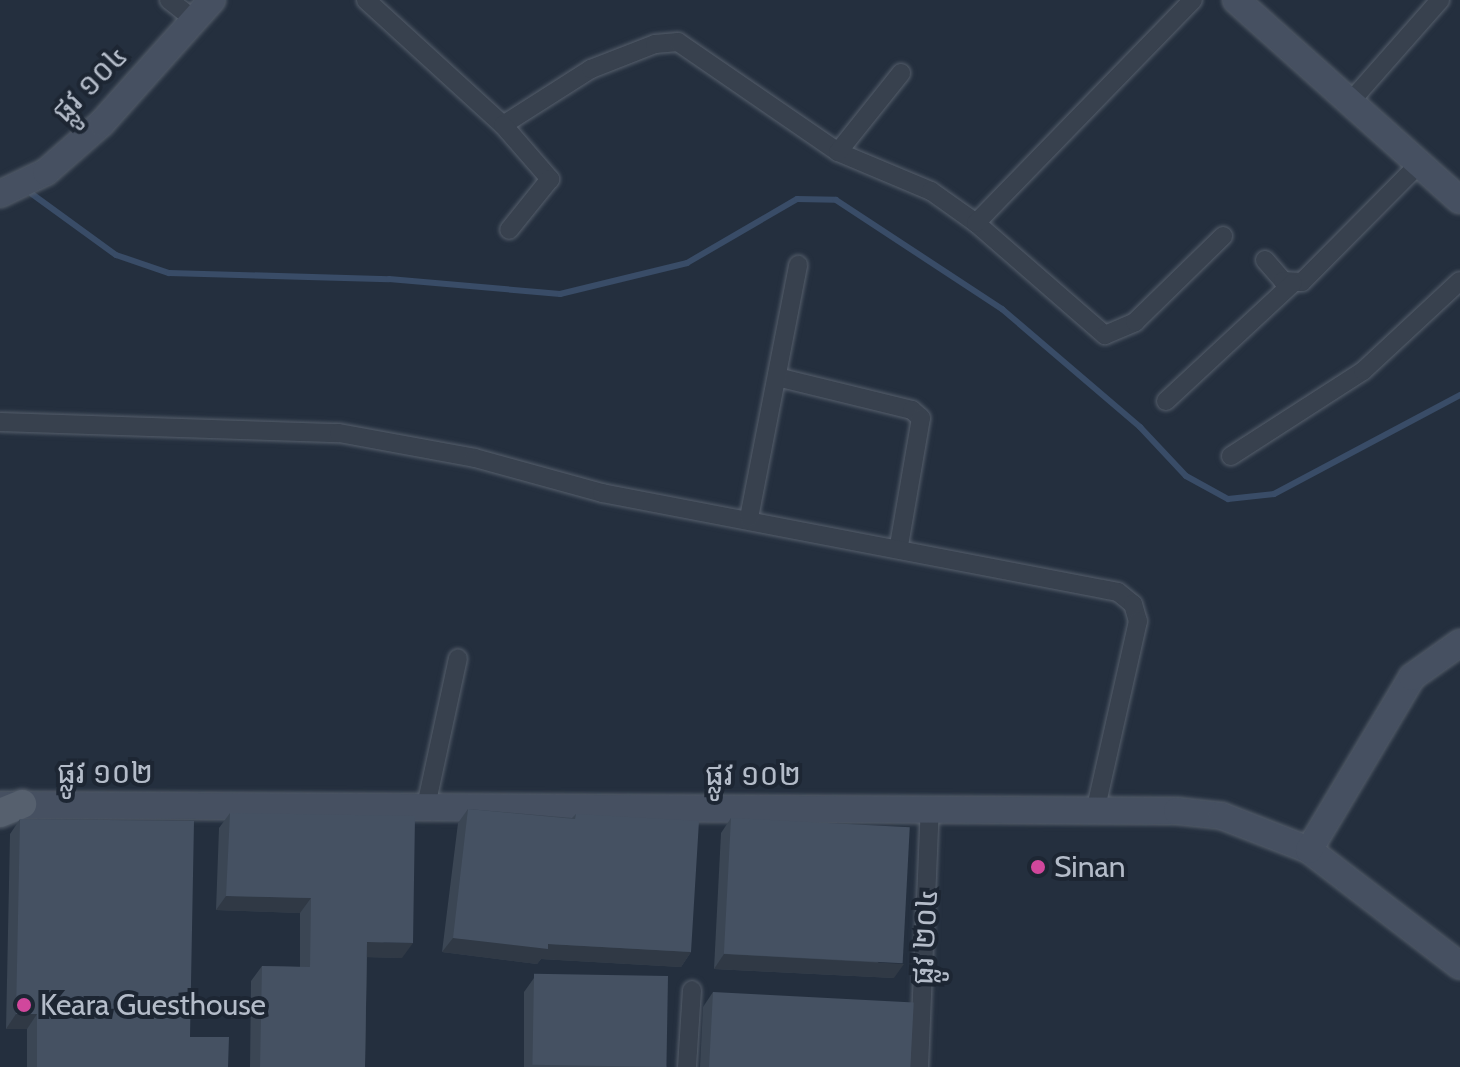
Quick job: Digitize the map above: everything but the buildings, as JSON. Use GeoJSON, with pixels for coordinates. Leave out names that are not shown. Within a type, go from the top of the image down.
{"type":"FeatureCollection","features":[{"type":"Feature","properties":{"kind":"street"},"geometry":{"type":"LineString","coordinates":[[169,0],[195,20]]}},
{"type":"Feature","properties":{"kind":"street","name":"ផ្លូវ ១០៤"},"geometry":{"type":"LineString","coordinates":[[0,194],[46,172],[102,123],[212,0]]}},
{"type":"Feature","properties":{"kind":"street"},"geometry":{"type":"LineString","coordinates":[[366,0],[503,125],[550,179],[509,230]]}},
{"type":"Feature","properties":{"kind":"street"},"geometry":{"type":"LineString","coordinates":[[976,223],[1193,0]]}},
{"type":"Feature","properties":{"kind":"street"},"geometry":{"type":"LineString","coordinates":[[1236,0],[1460,200]]}},
{"type":"Feature","properties":{"kind":"street"},"geometry":{"type":"LineString","coordinates":[[1351,101],[1440,0]]}},
{"type":"Feature","properties":{"kind":"street"},"geometry":{"type":"LineString","coordinates":[[503,125],[591,69],[664,41],[678,42],[838,152],[907,177],[976,223],[1105,335],[1135,322],[1223,236]]}},
{"type":"Feature","properties":{"kind":"street"},"geometry":{"type":"LineString","coordinates":[[838,152],[901,73]]}},
{"type":"Feature","properties":{"kind":"street"},"geometry":{"type":"LineString","coordinates":[[1166,401],[1293,283],[1333,256],[1419,164]]}},
{"type":"Feature","properties":{"kind":"street"},"geometry":{"type":"LineString","coordinates":[[1265,260],[1283,281],[1293,283]]}},
{"type":"Feature","properties":{"kind":"street"},"geometry":{"type":"LineString","coordinates":[[749,518],[798,265]]}},
{"type":"Feature","properties":{"kind":"street"},"geometry":{"type":"LineString","coordinates":[[1231,456],[1363,371],[1460,281]]}},
{"type":"Feature","properties":{"kind":"street"},"geometry":{"type":"LineString","coordinates":[[777,377],[912,410],[921,418],[899,546]]}},
{"type":"Feature","properties":{"kind":"street"},"geometry":{"type":"LineString","coordinates":[[0,422],[339,433],[475,458],[602,493],[899,546],[1118,592],[1133,604],[1138,621],[1096,807]]}},
{"type":"Feature","properties":{"kind":"street"},"geometry":{"type":"LineString","coordinates":[[1309,850],[1412,677],[1460,643]]}},
{"type":"Feature","properties":{"kind":"street"},"geometry":{"type":"LineString","coordinates":[[426,806],[458,658]]}},
{"type":"Feature","properties":{"kind":"street","name":"ផ្លូវ ២០៤"},"geometry":{"type":"LineString","coordinates":[[919,1067],[930,807]]}},
{"type":"Feature","properties":{"kind":"street","name":"ផ្លូវ ១០២"},"geometry":{"type":"LineString","coordinates":[[7,808],[1096,807],[1222,816],[1309,850],[1460,966]]}},
{"type":"Feature","properties":{"kind":"street"},"geometry":{"type":"LineString","coordinates":[[687,1067],[692,990]]}},
{"type":"Feature","properties":{"kind":"waterway"},"geometry":{"type":"LineString","coordinates":[[32,194],[116,255],[169,273],[389,279],[560,294],[687,263],[797,199],[836,200],[1002,309],[1140,427],[1186,476],[1228,499],[1274,494],[1460,395]]}},
{"type":"Feature","properties":{"kind":"place","name":"Sinan"},"geometry":{"type":"Point","coordinates":[1038,867]}},
{"type":"Feature","properties":{"kind":"place","name":"Keara Guesthouse"},"geometry":{"type":"Point","coordinates":[24,1005]}}]}
